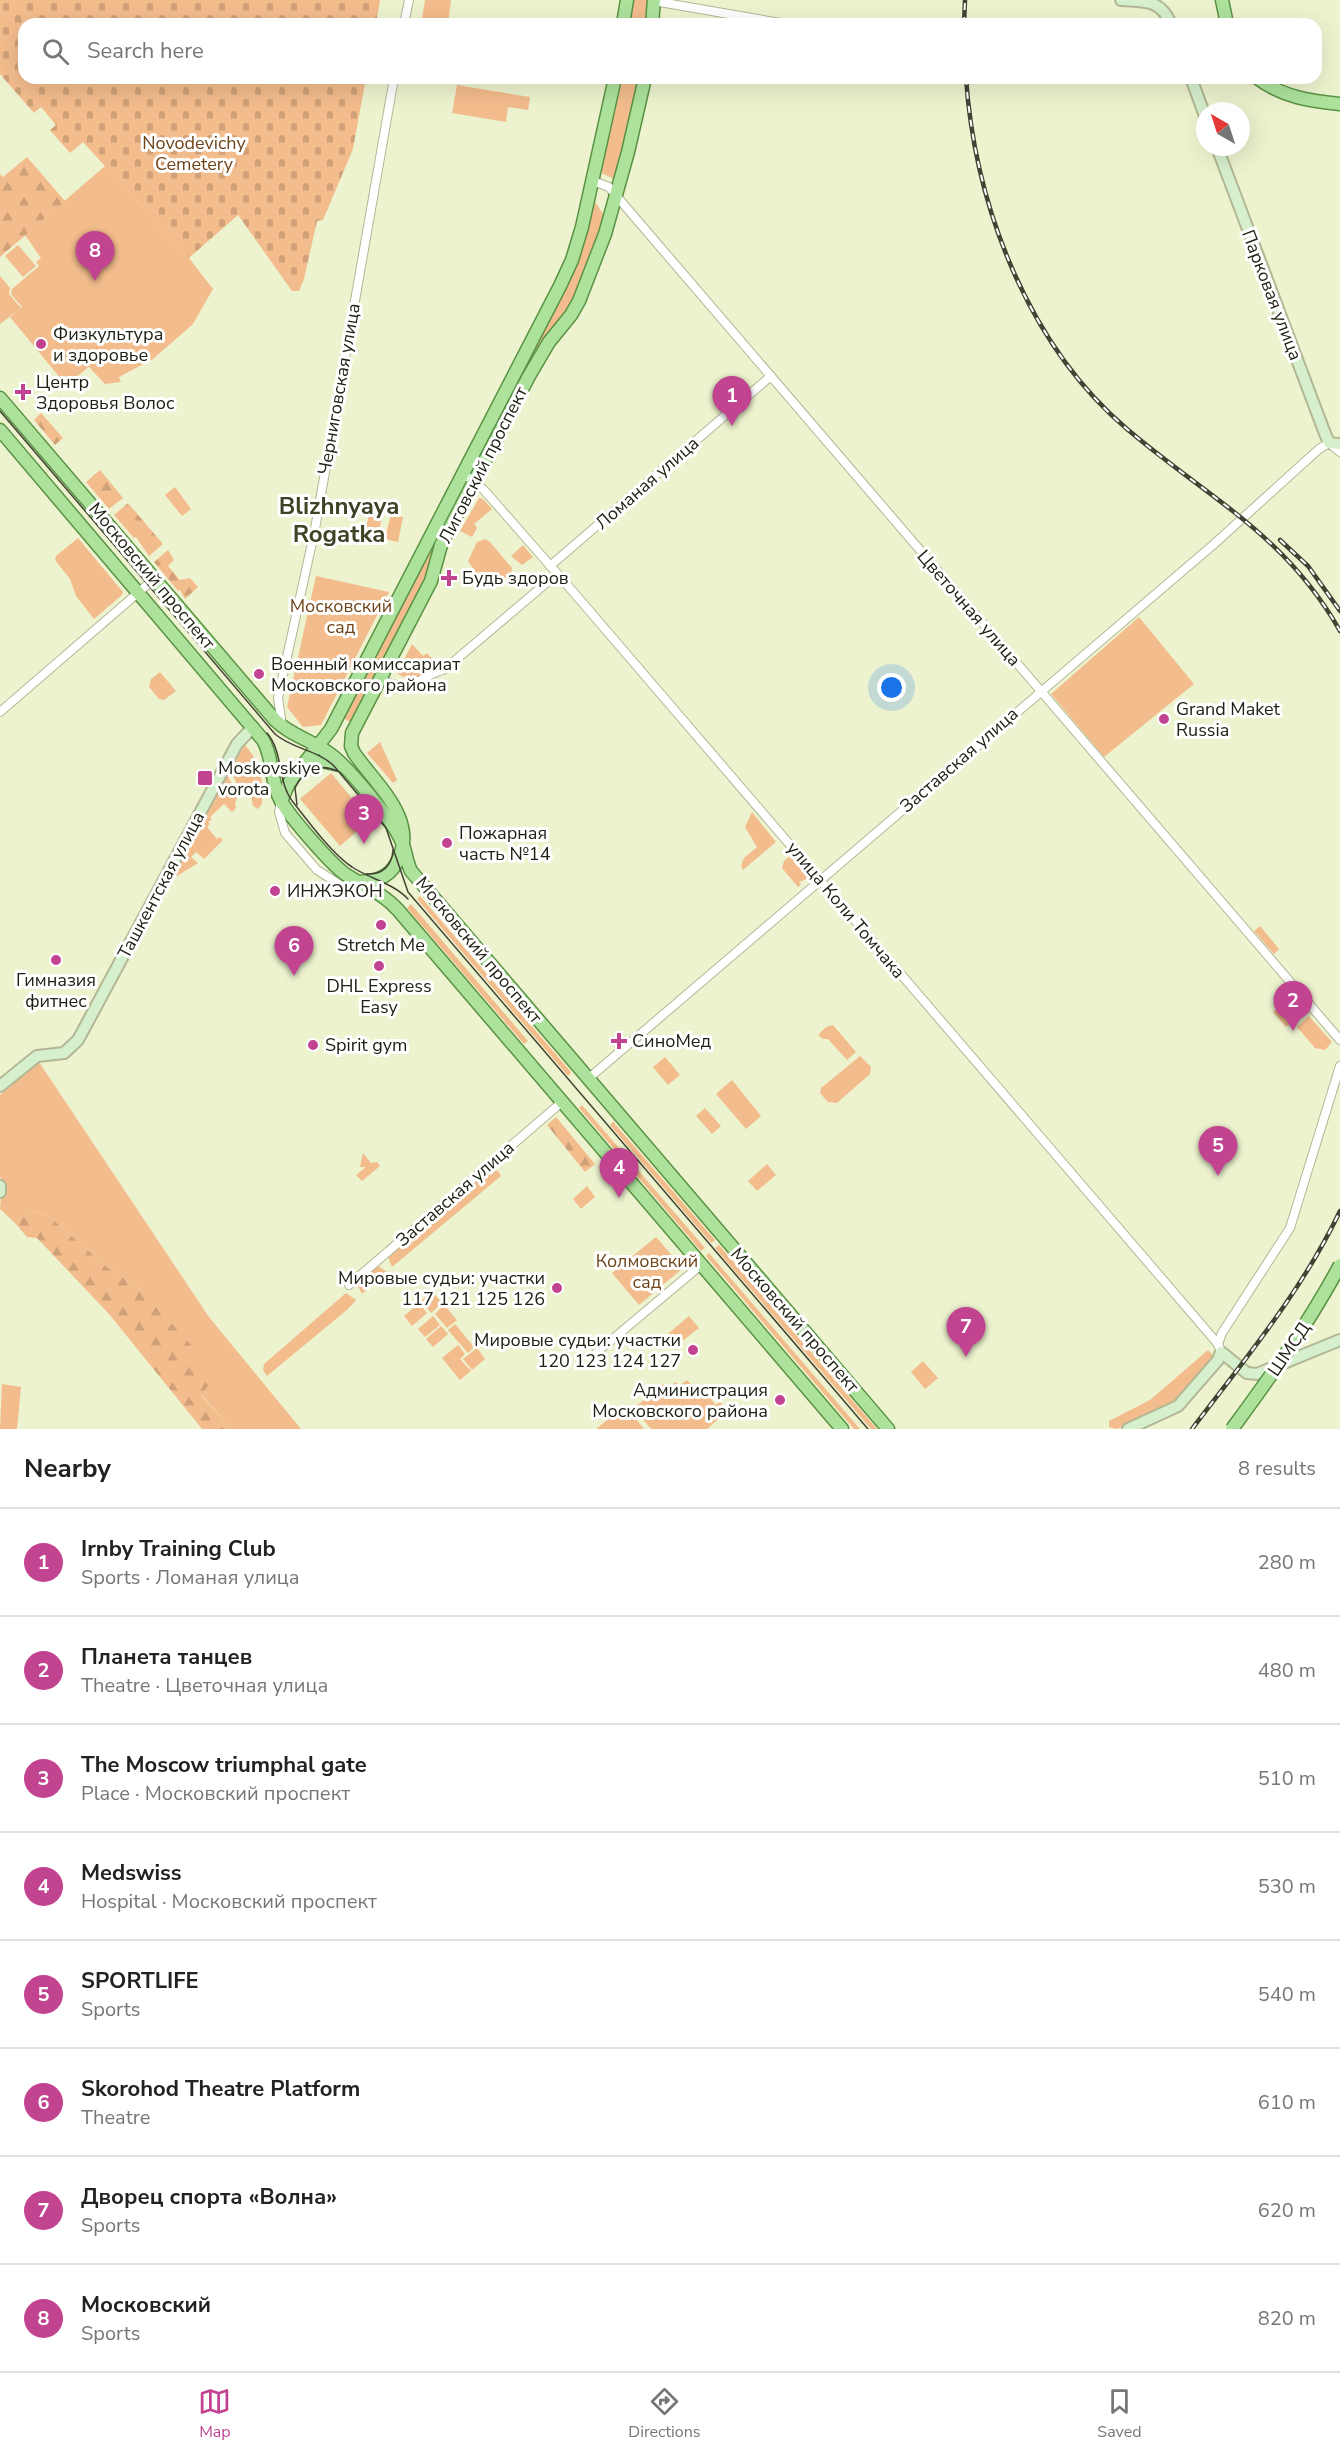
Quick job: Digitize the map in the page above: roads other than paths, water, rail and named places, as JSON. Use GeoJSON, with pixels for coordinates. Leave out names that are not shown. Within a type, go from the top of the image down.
{"type":"FeatureCollection","features":[{"type":"Feature","properties":{"kind":"main road"},"geometry":{"type":"LineString","coordinates":[[624,18],[627,0]]}},
{"type":"Feature","properties":{"kind":"main road"},"geometry":{"type":"LineString","coordinates":[[1222,0],[1226,18]]}},
{"type":"Feature","properties":{"kind":"main road"},"geometry":{"type":"LineString","coordinates":[[653,18],[654,1]]}},
{"type":"Feature","properties":{"kind":"main road","name":"Лиговский проспект"},"geometry":{"type":"LineString","coordinates":[[282,801],[296,773],[332,726],[464,474],[572,260],[593,181],[614,84]]}},
{"type":"Feature","properties":{"kind":"main road","name":"Лиговский проспект"},"geometry":{"type":"LineString","coordinates":[[402,841],[403,830],[396,809],[383,789],[357,758],[351,746],[352,733],[431,581],[441,545],[537,361],[579,300],[594,267],[616,195],[644,84]]}},
{"type":"Feature","properties":{"kind":"main road"},"geometry":{"type":"LineString","coordinates":[[1265,84],[1287,95],[1305,100],[1340,104]]}},
{"type":"Feature","properties":{"kind":"main road","name":"Московский проспект"},"geometry":{"type":"LineString","coordinates":[[0,398],[283,728],[334,756],[348,771],[389,820],[402,841],[411,871],[888,1429]]}},
{"type":"Feature","properties":{"kind":"main road","name":"Московский проспект"},"geometry":{"type":"LineString","coordinates":[[0,430],[253,727],[271,755],[277,790],[282,801],[336,866],[377,892],[398,910],[843,1429]]}},
{"type":"Feature","properties":{"kind":"main road"},"geometry":{"type":"LineString","coordinates":[[296,773],[313,764],[327,761],[340,765],[348,771]]}},
{"type":"Feature","properties":{"kind":"main road"},"geometry":{"type":"LineString","coordinates":[[360,882],[377,880],[389,873],[398,861],[402,841]]}},
{"type":"Feature","properties":{"kind":"main road","name":"ШМСД"},"geometry":{"type":"LineString","coordinates":[[1234,1429],[1321,1301],[1340,1265]]}},
{"type":"Feature","properties":{"kind":"main road","name":"ШМСД"},"geometry":{"type":"LineString","coordinates":[[1234,1429],[1323,1304],[1340,1273]]}},
{"type":"Feature","properties":{"kind":"street"},"geometry":{"type":"LineString","coordinates":[[405,18],[409,0]]}},
{"type":"Feature","properties":{"kind":"street"},"geometry":{"type":"LineString","coordinates":[[1121,0],[1158,4],[1168,18]]}},
{"type":"Feature","properties":{"kind":"street"},"geometry":{"type":"LineString","coordinates":[[654,1],[752,18]]}},
{"type":"Feature","properties":{"kind":"street","name":"Черниговская улица"},"geometry":{"type":"LineString","coordinates":[[283,728],[278,698],[315,529],[393,84]]}},
{"type":"Feature","properties":{"kind":"street"},"geometry":{"type":"LineString","coordinates":[[1193,84],[1200,102]]}},
{"type":"Feature","properties":{"kind":"street","name":"Парковая улица"},"geometry":{"type":"LineString","coordinates":[[1221,156],[1334,444]]}},
{"type":"Feature","properties":{"kind":"street","name":"Цветочная улица"},"geometry":{"type":"LineString","coordinates":[[593,181],[609,187],[616,195],[1340,1041]]}},
{"type":"Feature","properties":{"kind":"street","name":"Ломаная улица"},"geometry":{"type":"LineString","coordinates":[[550,566],[771,376]]}},
{"type":"Feature","properties":{"kind":"street"},"geometry":{"type":"LineString","coordinates":[[1334,444],[1340,452]]}},
{"type":"Feature","properties":{"kind":"street","name":"Заставская улица"},"geometry":{"type":"LineString","coordinates":[[589,1078],[1227,533],[1285,478],[1334,444]]}},
{"type":"Feature","properties":{"kind":"street","name":"улица Коли Томчака"},"geometry":{"type":"LineString","coordinates":[[464,474],[475,481],[557,574],[1220,1348]]}},
{"type":"Feature","properties":{"kind":"street"},"geometry":{"type":"LineString","coordinates":[[380,679],[396,688],[406,687],[423,680],[432,672],[445,669],[557,574]]}},
{"type":"Feature","properties":{"kind":"street"},"geometry":{"type":"LineString","coordinates":[[0,712],[154,579]]}},
{"type":"Feature","properties":{"kind":"street"},"geometry":{"type":"LineString","coordinates":[[262,705],[271,704],[278,698]]}},
{"type":"Feature","properties":{"kind":"street","name":"Ташкентская улица"},"geometry":{"type":"LineString","coordinates":[[0,1086],[37,1056],[60,1054],[74,1046],[237,744],[253,727]]}},
{"type":"Feature","properties":{"kind":"street"},"geometry":{"type":"LineString","coordinates":[[282,801],[279,812],[285,833],[324,876],[342,886],[377,892]]}},
{"type":"Feature","properties":{"kind":"street"},"geometry":{"type":"LineString","coordinates":[[1128,1429],[1178,1406],[1218,1360],[1222,1333],[1290,1228],[1340,1066]]}},
{"type":"Feature","properties":{"kind":"street","name":"Заставская улица"},"geometry":{"type":"LineString","coordinates":[[349,1285],[562,1102]]}},
{"type":"Feature","properties":{"kind":"street"},"geometry":{"type":"LineString","coordinates":[[0,1186],[0,1192]]}},
{"type":"Feature","properties":{"kind":"street"},"geometry":{"type":"LineString","coordinates":[[596,1353],[701,1265]]}},
{"type":"Feature","properties":{"kind":"street"},"geometry":{"type":"LineString","coordinates":[[1220,1348],[1251,1375],[1340,1340]]}},
{"type":"Feature","properties":{"kind":"tram line"},"geometry":{"type":"LineString","coordinates":[[0,411],[275,734],[289,743],[320,756],[334,766],[386,828],[408,892],[868,1429]]}},
{"type":"Feature","properties":{"kind":"tram line"},"geometry":{"type":"LineString","coordinates":[[267,733],[276,749],[288,794],[321,837],[352,867],[388,885],[408,899]]}},
{"type":"Feature","properties":{"kind":"tram line"},"geometry":{"type":"LineString","coordinates":[[297,805],[295,788],[302,777],[318,768],[324,767],[337,771]]}},
{"type":"Feature","properties":{"kind":"tram line"},"geometry":{"type":"LineString","coordinates":[[366,874],[377,873],[385,868],[391,861],[393,850]]}},
{"type":"Feature","properties":{"kind":"railway"},"geometry":{"type":"LineString","coordinates":[[964,18],[965,0]]}},
{"type":"Feature","properties":{"kind":"railway"},"geometry":{"type":"LineString","coordinates":[[967,84],[971,126],[981,175],[995,223],[1013,270],[1035,315],[1061,357],[1092,395],[1127,429],[1270,543],[1295,568],[1318,597],[1340,631]]}},
{"type":"Feature","properties":{"kind":"railway"},"geometry":{"type":"LineString","coordinates":[[1280,540],[1308,566],[1340,611]]}},
{"type":"Feature","properties":{"kind":"railway"},"geometry":{"type":"LineString","coordinates":[[1192,1429],[1290,1297],[1340,1211]]}},
{"type":"Feature","properties":{"kind":"place","name":"Московский"},"geometry":{"type":"Point","coordinates":[95,281]}},
{"type":"Feature","properties":{"kind":"place","name":"Физкультура и здоровье"},"geometry":{"type":"Point","coordinates":[41,344]}},
{"type":"Feature","properties":{"kind":"place","name":"Центр Здоровья Волос"},"geometry":{"type":"Point","coordinates":[23,392]}},
{"type":"Feature","properties":{"kind":"place","name":"Irnby Training Club"},"geometry":{"type":"Point","coordinates":[732,426]}},
{"type":"Feature","properties":{"kind":"place","name":"Будь здоров"},"geometry":{"type":"Point","coordinates":[449,578]}},
{"type":"Feature","properties":{"kind":"place","name":"Военный комиссариат Московского района"},"geometry":{"type":"Point","coordinates":[259,674]}},
{"type":"Feature","properties":{"kind":"place","name":"Grand Maket Russia"},"geometry":{"type":"Point","coordinates":[1164,719]}},
{"type":"Feature","properties":{"kind":"place","name":"Moskovskiye vorota"},"geometry":{"type":"Point","coordinates":[205,778]}},
{"type":"Feature","properties":{"kind":"place","name":"Пожарная часть №14"},"geometry":{"type":"Point","coordinates":[447,843]}},
{"type":"Feature","properties":{"kind":"place","name":"The Moscow triumphal gate"},"geometry":{"type":"Point","coordinates":[364,844]}},
{"type":"Feature","properties":{"kind":"place","name":"ИНЖЭКОН"},"geometry":{"type":"Point","coordinates":[275,891]}},
{"type":"Feature","properties":{"kind":"place","name":"Stretch Me"},"geometry":{"type":"Point","coordinates":[381,925]}},
{"type":"Feature","properties":{"kind":"place","name":"Гимназия фитнес"},"geometry":{"type":"Point","coordinates":[56,960]}},
{"type":"Feature","properties":{"kind":"place","name":"DHL Express Easy"},"geometry":{"type":"Point","coordinates":[379,966]}},
{"type":"Feature","properties":{"kind":"place","name":"Skorohod Theatre Platform"},"geometry":{"type":"Point","coordinates":[294,976]}},
{"type":"Feature","properties":{"kind":"place","name":"Планета танцев"},"geometry":{"type":"Point","coordinates":[1293,1031]}},
{"type":"Feature","properties":{"kind":"place","name":"СиноМед"},"geometry":{"type":"Point","coordinates":[619,1041]}},
{"type":"Feature","properties":{"kind":"place","name":"Spirit gym"},"geometry":{"type":"Point","coordinates":[313,1045]}},
{"type":"Feature","properties":{"kind":"place","name":"SPORTLIFE"},"geometry":{"type":"Point","coordinates":[1218,1176]}},
{"type":"Feature","properties":{"kind":"place","name":"Medswiss"},"geometry":{"type":"Point","coordinates":[619,1198]}},
{"type":"Feature","properties":{"kind":"place","name":"Мировые судьи: участки 117 121 125 126"},"geometry":{"type":"Point","coordinates":[557,1288]}},
{"type":"Feature","properties":{"kind":"place","name":"Мировые судьи: участки 120 123 124 127"},"geometry":{"type":"Point","coordinates":[693,1350]}},
{"type":"Feature","properties":{"kind":"place","name":"Дворец спорта «Волна»"},"geometry":{"type":"Point","coordinates":[966,1357]}},
{"type":"Feature","properties":{"kind":"place","name":"Администрация Московского района"},"geometry":{"type":"Point","coordinates":[780,1400]}},
{"type":"Feature","properties":{"kind":"district","name":"Blizhnyaya Rogatka"},"geometry":{"type":"Point","coordinates":[339,520]}},
{"type":"Feature","properties":{"kind":"park label","name":"Novodevichy Cemetery"},"geometry":{"type":"Point","coordinates":[194,153]}},
{"type":"Feature","properties":{"kind":"park label","name":"Московский сад"},"geometry":{"type":"Point","coordinates":[341,616]}},
{"type":"Feature","properties":{"kind":"park label","name":"Колмовский сад"},"geometry":{"type":"Point","coordinates":[647,1271]}}]}
